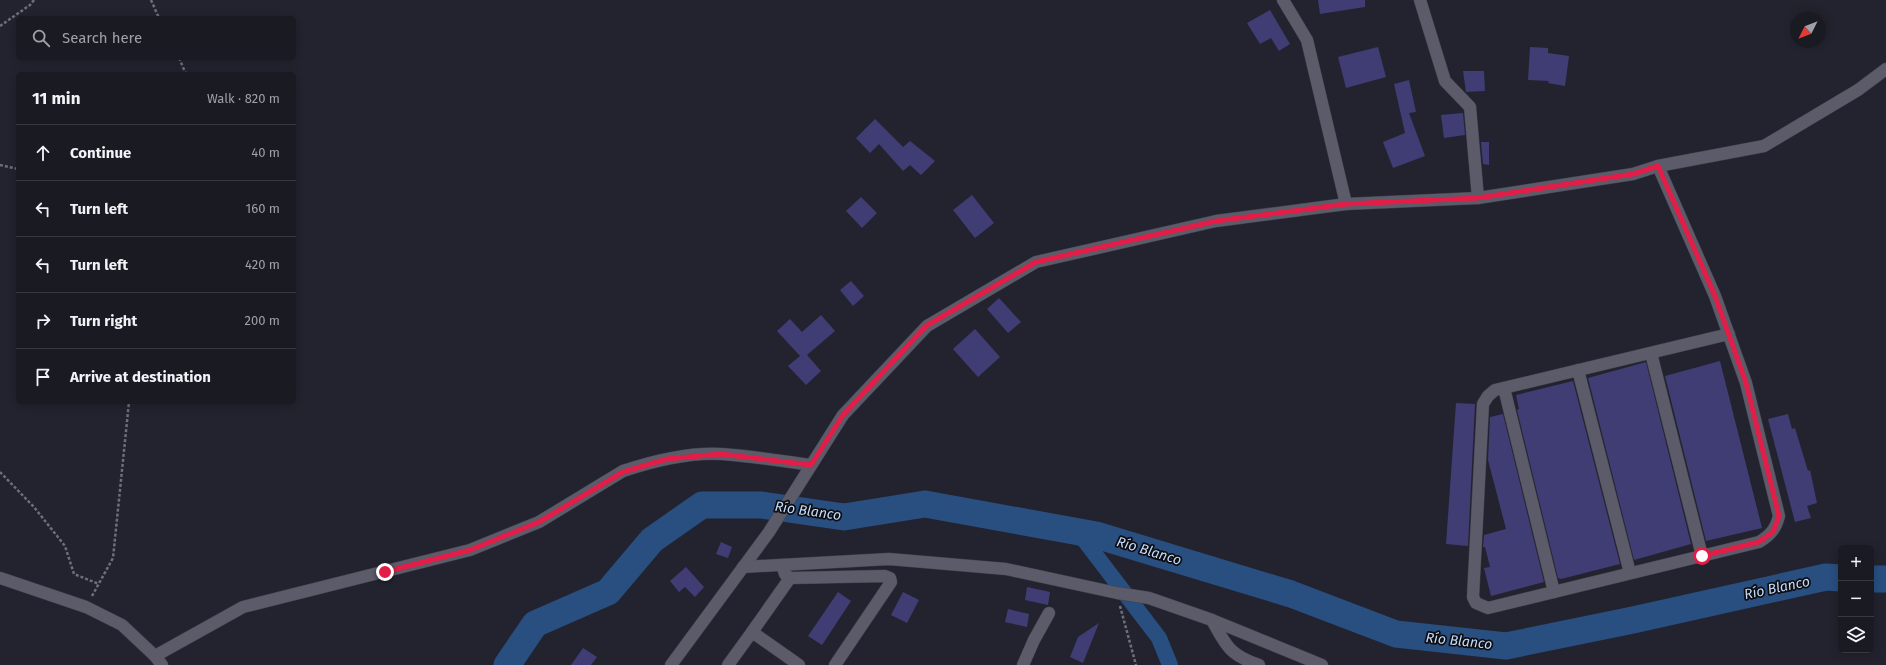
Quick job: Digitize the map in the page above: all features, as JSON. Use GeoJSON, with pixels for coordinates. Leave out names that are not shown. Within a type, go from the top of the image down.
{"type":"FeatureCollection","features":[{"type":"Feature","properties":{"kind":"street"},"geometry":{"type":"LineString","coordinates":[[1283,0],[1307,40],[1346,204]]}},
{"type":"Feature","properties":{"kind":"street"},"geometry":{"type":"LineString","coordinates":[[1420,0],[1445,81],[1470,107],[1478,198]]}},
{"type":"Feature","properties":{"kind":"street"},"geometry":{"type":"LineString","coordinates":[[671,665],[769,532],[843,415],[926,326],[1036,262],[1216,221],[1346,204],[1478,198],[1633,174],[1658,166],[1764,146],[1858,90],[1886,69]]}},
{"type":"Feature","properties":{"kind":"street"},"geometry":{"type":"LineString","coordinates":[[1658,166],[1715,296],[1729,334],[1746,383],[1779,516],[1773,532],[1759,542],[1488,608],[1476,603],[1473,597],[1482,404],[1495,390],[1729,334]]}},
{"type":"Feature","properties":{"kind":"street"},"geometry":{"type":"LineString","coordinates":[[1651,353],[1702,556]]}},
{"type":"Feature","properties":{"kind":"street"},"geometry":{"type":"LineString","coordinates":[[1578,370],[1630,573]]}},
{"type":"Feature","properties":{"kind":"street"},"geometry":{"type":"LineString","coordinates":[[1504,388],[1554,592]]}},
{"type":"Feature","properties":{"kind":"street"},"geometry":{"type":"LineString","coordinates":[[0,578],[86,607],[122,625],[158,661],[243,607],[470,550],[539,522],[623,472],[636,467],[687,456],[721,454],[811,465]]}},
{"type":"Feature","properties":{"kind":"street"},"geometry":{"type":"LineString","coordinates":[[743,567],[889,559],[1006,569],[1149,598],[1212,620],[1322,665]]}},
{"type":"Feature","properties":{"kind":"street"},"geometry":{"type":"LineString","coordinates":[[782,565],[785,574],[790,578],[885,576],[890,578],[892,582],[835,665]]}},
{"type":"Feature","properties":{"kind":"street"},"geometry":{"type":"LineString","coordinates":[[728,665],[790,578]]}},
{"type":"Feature","properties":{"kind":"street"},"geometry":{"type":"LineString","coordinates":[[1023,665],[1034,640],[1049,613]]}},
{"type":"Feature","properties":{"kind":"street"},"geometry":{"type":"LineString","coordinates":[[1212,620],[1230,649],[1243,660],[1259,665]]}},
{"type":"Feature","properties":{"kind":"street"},"geometry":{"type":"LineString","coordinates":[[752,632],[799,665]]}},
{"type":"Feature","properties":{"kind":"path"},"geometry":{"type":"LineString","coordinates":[[0,26],[30,5],[34,0]]}},
{"type":"Feature","properties":{"kind":"path"},"geometry":{"type":"LineString","coordinates":[[151,0],[158,16]]}},
{"type":"Feature","properties":{"kind":"path"},"geometry":{"type":"LineString","coordinates":[[179,60],[185,72]]}},
{"type":"Feature","properties":{"kind":"path"},"geometry":{"type":"LineString","coordinates":[[0,165],[16,169]]}},
{"type":"Feature","properties":{"kind":"path"},"geometry":{"type":"LineString","coordinates":[[86,607],[113,558],[129,404]]}},
{"type":"Feature","properties":{"kind":"path"},"geometry":{"type":"LineString","coordinates":[[0,472],[34,508],[64,546],[74,574],[99,584]]}},
{"type":"Feature","properties":{"kind":"path"},"geometry":{"type":"LineString","coordinates":[[1119,593],[1136,665]]}},
{"type":"Feature","properties":{"kind":"building"},"geometry":{"type":"Polygon","coordinates":[[[1318,0],[1365,0],[1365,7],[1320,14],[1318,0]]]}},
{"type":"Feature","properties":{"kind":"building"},"geometry":{"type":"Polygon","coordinates":[[[1270,10],[1290,44],[1279,51],[1271,38],[1260,44],[1247,23],[1270,10]]]}},
{"type":"Feature","properties":{"kind":"building"},"geometry":{"type":"Polygon","coordinates":[[[1378,47],[1386,77],[1346,88],[1338,57],[1378,47]]]}},
{"type":"Feature","properties":{"kind":"building"},"geometry":{"type":"Polygon","coordinates":[[[1530,47],[1548,48],[1548,53],[1569,56],[1565,86],[1548,83],[1549,81],[1528,80],[1530,47]]]}},
{"type":"Feature","properties":{"kind":"building"},"geometry":{"type":"Polygon","coordinates":[[[1463,71],[1484,71],[1485,91],[1466,92],[1463,71]]]}},
{"type":"Feature","properties":{"kind":"building"},"geometry":{"type":"Polygon","coordinates":[[[1409,80],[1416,112],[1409,113],[1425,156],[1393,168],[1383,142],[1405,133],[1394,84],[1409,80]]]}},
{"type":"Feature","properties":{"kind":"building"},"geometry":{"type":"Polygon","coordinates":[[[1463,113],[1465,135],[1444,138],[1441,115],[1463,113]]]}},
{"type":"Feature","properties":{"kind":"building"},"geometry":{"type":"Polygon","coordinates":[[[875,119],[903,147],[910,141],[935,161],[921,175],[910,165],[903,171],[879,144],[870,153],[856,138],[875,119]]]}},
{"type":"Feature","properties":{"kind":"building"},"geometry":{"type":"Polygon","coordinates":[[[1481,142],[1489,142],[1489,165],[1483,164],[1481,142]]]}},
{"type":"Feature","properties":{"kind":"building"},"geometry":{"type":"Polygon","coordinates":[[[972,195],[994,223],[975,238],[953,210],[972,195]]]}},
{"type":"Feature","properties":{"kind":"building"},"geometry":{"type":"Polygon","coordinates":[[[861,197],[877,213],[862,228],[846,211],[861,197]]]}},
{"type":"Feature","properties":{"kind":"building"},"geometry":{"type":"Polygon","coordinates":[[[851,281],[864,296],[853,306],[840,290],[851,281]]]}},
{"type":"Feature","properties":{"kind":"building"},"geometry":{"type":"Polygon","coordinates":[[[999,298],[1021,322],[1008,333],[987,309],[999,298]]]}},
{"type":"Feature","properties":{"kind":"building"},"geometry":{"type":"Polygon","coordinates":[[[821,315],[835,331],[807,355],[821,371],[806,385],[788,366],[800,356],[777,331],[790,319],[802,332],[821,315]]]}},
{"type":"Feature","properties":{"kind":"building"},"geometry":{"type":"Polygon","coordinates":[[[975,329],[1000,357],[978,377],[953,349],[975,329]]]}},
{"type":"Feature","properties":{"kind":"building"},"geometry":{"type":"Polygon","coordinates":[[[1720,361],[1762,528],[1706,541],[1665,376],[1720,361]]]}},
{"type":"Feature","properties":{"kind":"building"},"geometry":{"type":"Polygon","coordinates":[[[1646,362],[1691,544],[1634,560],[1588,378],[1646,362]]]}},
{"type":"Feature","properties":{"kind":"building"},"geometry":{"type":"Polygon","coordinates":[[[1573,381],[1620,564],[1561,579],[1558,578],[1517,410],[1519,409],[1516,395],[1573,381]]]}},
{"type":"Feature","properties":{"kind":"building"},"geometry":{"type":"Polygon","coordinates":[[[1456,403],[1475,404],[1468,546],[1446,544],[1456,403]]]}},
{"type":"Feature","properties":{"kind":"building"},"geometry":{"type":"Polygon","coordinates":[[[1503,414],[1544,582],[1491,596],[1484,568],[1490,567],[1485,547],[1483,547],[1484,535],[1506,529],[1488,460],[1490,417],[1503,414]]]}},
{"type":"Feature","properties":{"kind":"building"},"geometry":{"type":"Polygon","coordinates":[[[1788,414],[1792,429],[1795,428],[1808,471],[1810,470],[1817,503],[1807,506],[1811,518],[1795,522],[1768,419],[1788,414]]]}},
{"type":"Feature","properties":{"kind":"building"},"geometry":{"type":"Polygon","coordinates":[[[721,542],[732,547],[728,558],[716,554],[721,542]]]}},
{"type":"Feature","properties":{"kind":"building"},"geometry":{"type":"Polygon","coordinates":[[[686,567],[704,587],[695,597],[685,587],[679,592],[670,581],[686,567]]]}},
{"type":"Feature","properties":{"kind":"building"},"geometry":{"type":"Polygon","coordinates":[[[1027,587],[1050,592],[1048,605],[1025,600],[1027,587]]]}},
{"type":"Feature","properties":{"kind":"building"},"geometry":{"type":"Polygon","coordinates":[[[838,592],[851,601],[822,645],[808,636],[838,592]]]}},
{"type":"Feature","properties":{"kind":"building"},"geometry":{"type":"Polygon","coordinates":[[[903,592],[919,600],[907,623],[891,615],[903,592]]]}},
{"type":"Feature","properties":{"kind":"building"},"geometry":{"type":"Polygon","coordinates":[[[1008,609],[1029,614],[1027,627],[1005,622],[1008,609]]]}},
{"type":"Feature","properties":{"kind":"building"},"geometry":{"type":"Polygon","coordinates":[[[1099,623],[1083,663],[1070,657],[1078,637],[1099,623]]]}},
{"type":"Feature","properties":{"kind":"building"},"geometry":{"type":"Polygon","coordinates":[[[583,648],[597,657],[591,665],[571,665],[583,648]]]}},
{"type":"Feature","properties":{"kind":"waterway","name":"Río Blanco"},"geometry":{"type":"LineString","coordinates":[[507,665],[535,624],[608,592],[652,540],[702,505],[762,505],[844,517],[925,504],[1096,535],[1291,594],[1396,634],[1506,646],[1633,620],[1826,577],[1838,578]]}},
{"type":"Feature","properties":{"kind":"waterway"},"geometry":{"type":"LineString","coordinates":[[1078,532],[1159,638],[1170,665]]}},
{"type":"Feature","properties":{"kind":"waterway","name":"Río Blanco"},"geometry":{"type":"LineString","coordinates":[[1874,579],[1886,579]]}},
{"type":"Feature","properties":{"kind":"route"},"geometry":{"type":"LineString","coordinates":[[385,572],[470,550],[539,522],[623,472],[667,459],[721,454],[811,465],[843,415],[926,326],[1036,262],[1216,221],[1346,204],[1478,198],[1633,174],[1658,166],[1715,296],[1746,383],[1779,516],[1773,532],[1767,538],[1759,542],[1702,556]]}}]}
